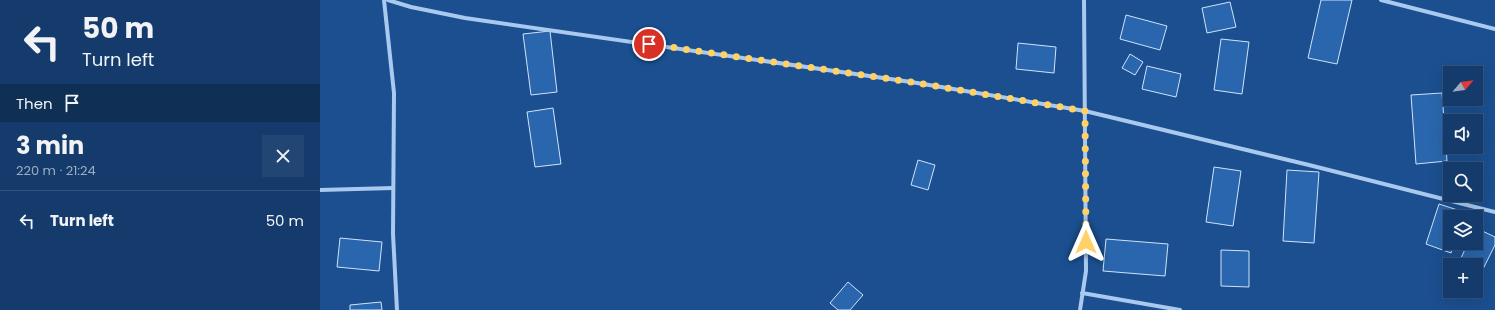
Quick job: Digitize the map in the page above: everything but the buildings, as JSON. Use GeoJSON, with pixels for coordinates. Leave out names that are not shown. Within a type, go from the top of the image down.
{"type":"FeatureCollection","features":[{"type":"Feature","properties":{"kind":"street"},"geometry":{"type":"LineString","coordinates":[[384,0],[394,93],[392,234],[397,310]]}},
{"type":"Feature","properties":{"kind":"street"},"geometry":{"type":"LineString","coordinates":[[388,0],[411,7],[464,18],[911,82],[1085,111],[1495,212]]}},
{"type":"Feature","properties":{"kind":"street"},"geometry":{"type":"LineString","coordinates":[[1080,310],[1086,271],[1084,0]]}},
{"type":"Feature","properties":{"kind":"street"},"geometry":{"type":"LineString","coordinates":[[1381,0],[1495,29]]}},
{"type":"Feature","properties":{"kind":"street"},"geometry":{"type":"LineString","coordinates":[[320,190],[393,188]]}},
{"type":"Feature","properties":{"kind":"street"},"geometry":{"type":"LineString","coordinates":[[1082,293],[1180,310]]}},
{"type":"Feature","properties":{"kind":"route"},"geometry":{"type":"LineString","coordinates":[[649,44],[911,82],[1085,111],[1086,242]]}}]}
